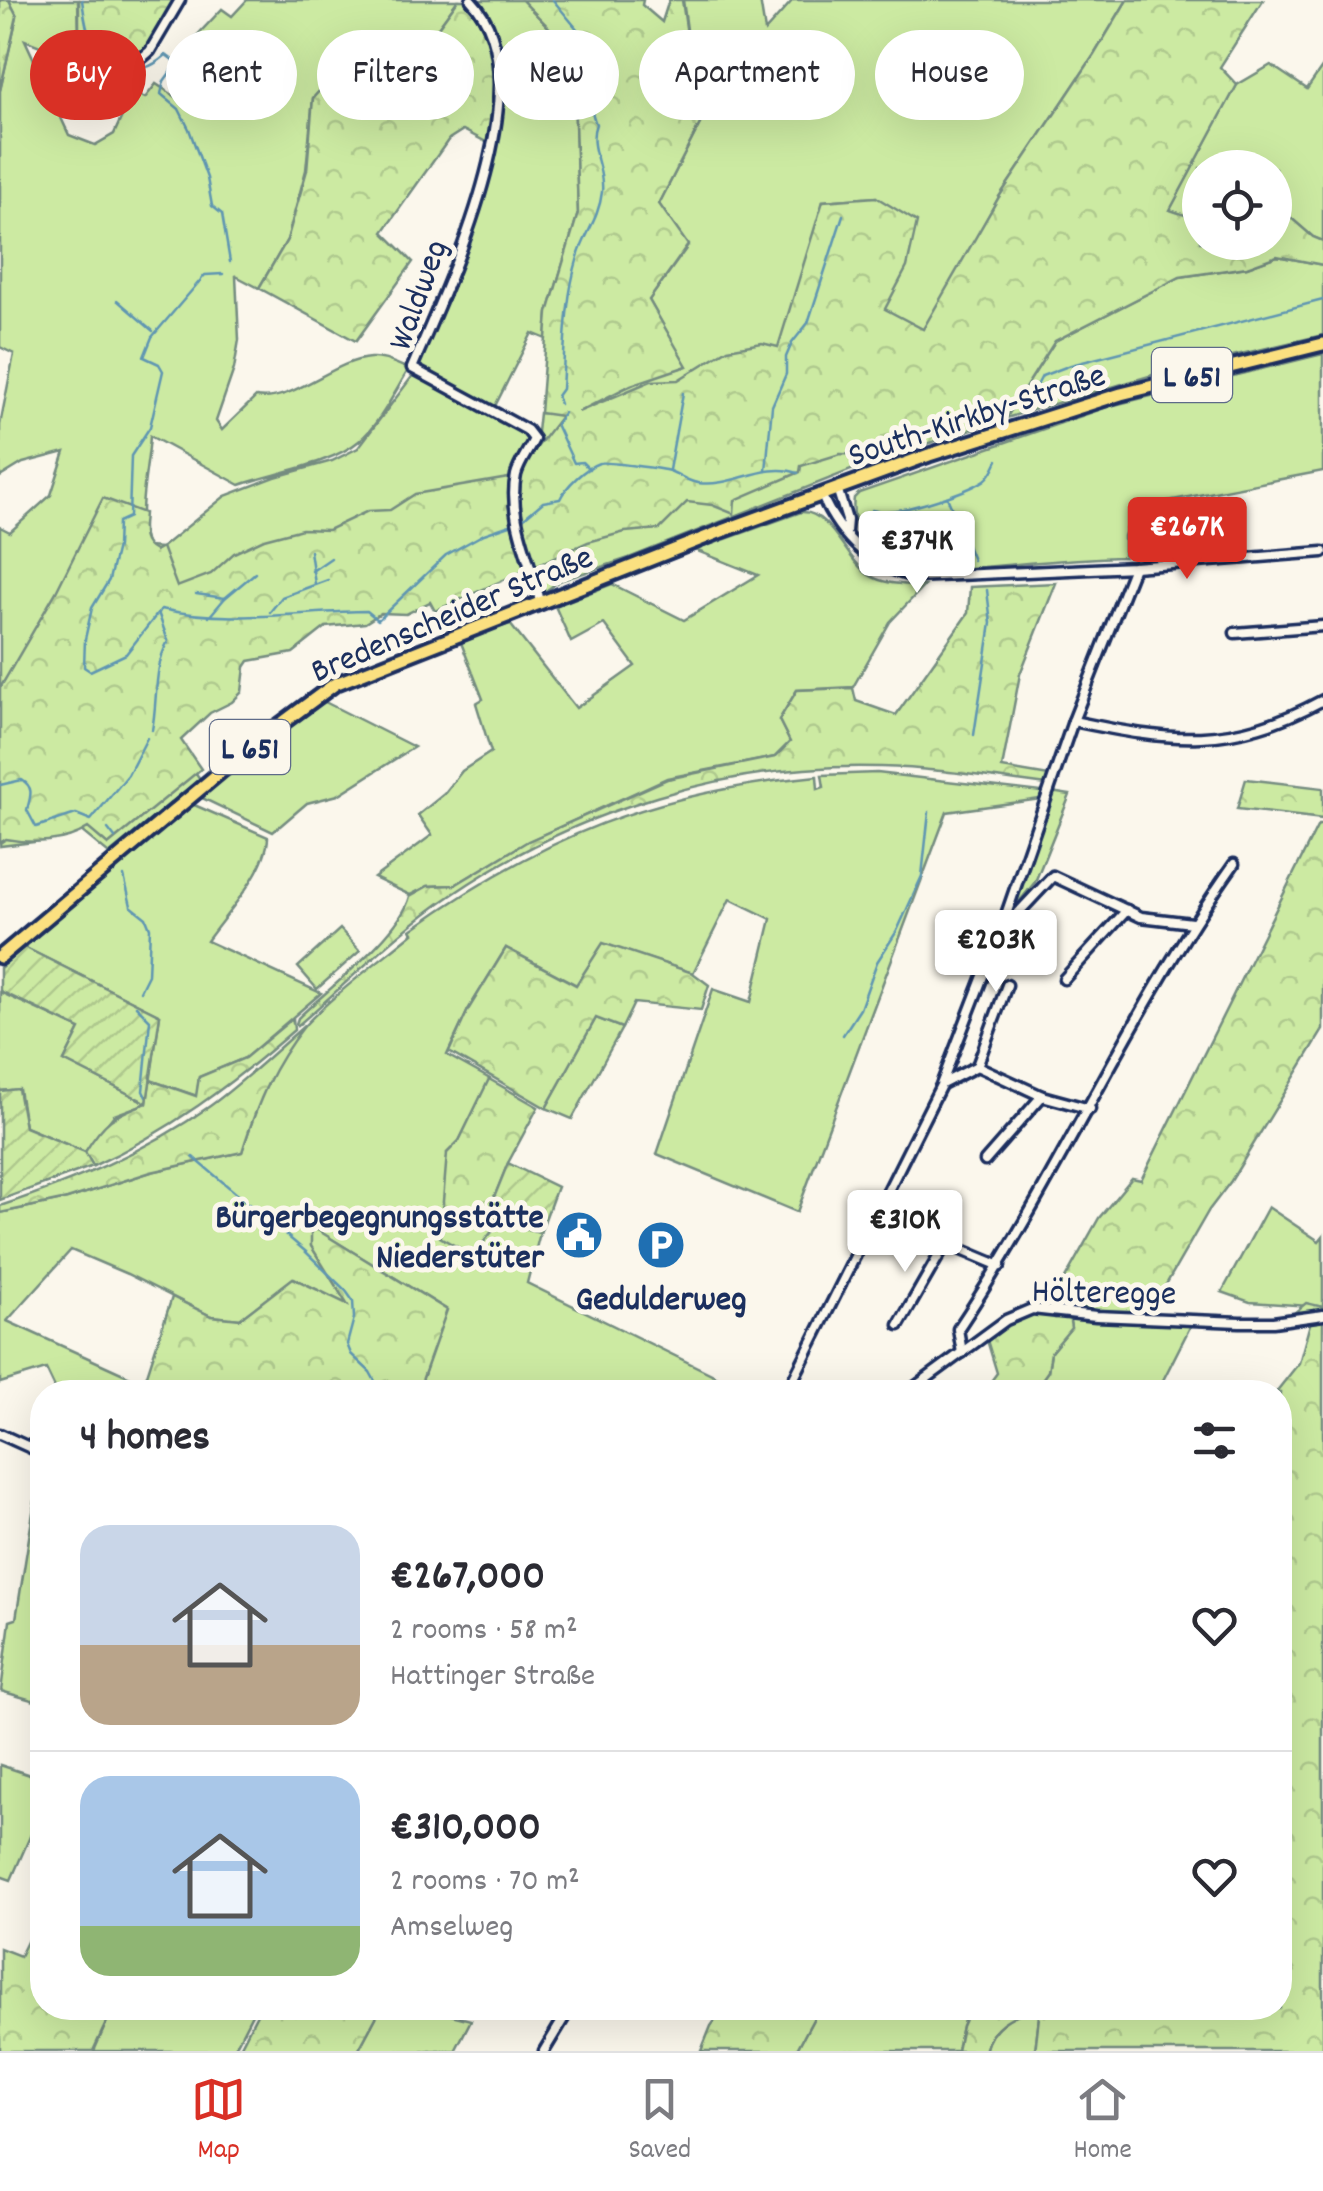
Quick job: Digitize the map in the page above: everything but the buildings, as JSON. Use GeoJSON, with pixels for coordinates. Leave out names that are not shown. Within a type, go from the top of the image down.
{"type":"FeatureCollection","features":[{"type":"Feature","properties":{"kind":"main road","name":"South-Kirkby-Straße"},"geometry":{"type":"LineString","coordinates":[[821,494],[1092,403],[1323,344]]}},
{"type":"Feature","properties":{"kind":"main road","name":"Bredenscheider Straße"},"geometry":{"type":"LineString","coordinates":[[0,957],[312,698],[371,667],[821,494]]}},
{"type":"Feature","properties":{"kind":"street"},"geometry":{"type":"LineString","coordinates":[[146,54],[180,0]]}},
{"type":"Feature","properties":{"kind":"street","name":"Waldweg"},"geometry":{"type":"LineString","coordinates":[[471,0],[494,41],[502,74],[489,164],[459,257],[412,368],[527,430],[534,439],[516,474],[515,496],[540,602]]}},
{"type":"Feature","properties":{"kind":"street"},"geometry":{"type":"LineString","coordinates":[[837,488],[846,532]]}},
{"type":"Feature","properties":{"kind":"street"},"geometry":{"type":"LineString","coordinates":[[821,494],[837,524],[862,552],[877,564],[915,577],[1134,568],[1323,552]]}},
{"type":"Feature","properties":{"kind":"street"},"geometry":{"type":"LineString","coordinates":[[794,1380],[941,1085],[1000,932],[1073,721],[1134,568]]}},
{"type":"Feature","properties":{"kind":"street"},"geometry":{"type":"LineString","coordinates":[[1235,633],[1323,626]]}},
{"type":"Feature","properties":{"kind":"street"},"geometry":{"type":"LineString","coordinates":[[1073,721],[1152,738],[1200,739],[1277,722],[1323,700]]}},
{"type":"Feature","properties":{"kind":"street"},"geometry":{"type":"LineString","coordinates":[[962,1353],[958,1329],[1000,1266],[1192,924],[1234,864]]}},
{"type":"Feature","properties":{"kind":"street"},"geometry":{"type":"LineString","coordinates":[[1000,932],[1053,876],[1141,916],[1192,924]]}},
{"type":"Feature","properties":{"kind":"street"},"geometry":{"type":"LineString","coordinates":[[1064,980],[1127,910]]}},
{"type":"Feature","properties":{"kind":"street"},"geometry":{"type":"LineString","coordinates":[[941,1085],[977,1066],[1007,985]]}},
{"type":"Feature","properties":{"kind":"street"},"geometry":{"type":"LineString","coordinates":[[977,1066],[1042,1096],[1090,1108]]}},
{"type":"Feature","properties":{"kind":"street"},"geometry":{"type":"LineString","coordinates":[[985,1161],[1042,1096]]}},
{"type":"Feature","properties":{"kind":"street"},"geometry":{"type":"LineString","coordinates":[[871,1224],[895,1222],[1000,1266]]}},
{"type":"Feature","properties":{"kind":"street"},"geometry":{"type":"LineString","coordinates":[[899,1324],[945,1245]]}},
{"type":"Feature","properties":{"kind":"street","name":"Hölteregge"},"geometry":{"type":"LineString","coordinates":[[925,1380],[1006,1320],[1032,1309],[1240,1322],[1323,1316]]}},
{"type":"Feature","properties":{"kind":"street"},"geometry":{"type":"LineString","coordinates":[[0,1434],[30,1448]]}},
{"type":"Feature","properties":{"kind":"street"},"geometry":{"type":"LineString","coordinates":[[544,2051],[563,2020]]}},
{"type":"Feature","properties":{"kind":"green space"},"geometry":{"type":"Polygon","coordinates":[[[0,0],[9,0],[17,16],[0,90],[0,0]]]}},
{"type":"Feature","properties":{"kind":"green space"},"geometry":{"type":"Polygon","coordinates":[[[9,0],[78,0],[79,30],[30,30],[30,42],[25,40],[30,51],[30,120],[62,120],[69,135],[95,145],[114,134],[120,120],[146,120],[146,97],[156,84],[166,90],[166,120],[297,120],[297,30],[202,30],[222,9],[232,16],[247,0],[458,0],[436,30],[317,30],[317,94],[313,98],[306,170],[287,240],[259,288],[236,276],[239,340],[234,369],[216,421],[222,430],[256,397],[284,394],[356,361],[380,359],[409,369],[374,426],[348,449],[240,485],[150,436],[142,507],[147,547],[161,548],[225,496],[332,461],[358,448],[414,374],[525,432],[532,440],[514,475],[427,603],[330,625],[254,654],[169,734],[200,779],[109,854],[80,830],[0,846],[0,527],[10,532],[51,495],[65,452],[23,463],[0,477],[0,425],[14,354],[0,347],[0,91],[17,16],[9,0]]]}},
{"type":"Feature","properties":{"kind":"green space"},"geometry":{"type":"Polygon","coordinates":[[[79,0],[178,0],[146,50],[146,30],[79,30],[79,0]]]}},
{"type":"Feature","properties":{"kind":"green space"},"geometry":{"type":"Polygon","coordinates":[[[458,0],[467,0],[490,42],[494,104],[490,144],[463,130],[449,139],[383,232],[413,262],[356,341],[259,288],[287,240],[307,170],[313,98],[317,94],[317,120],[474,120],[474,30],[436,30],[458,0]]]}},
{"type":"Feature","properties":{"kind":"green space"},"geometry":{"type":"Polygon","coordinates":[[[476,0],[522,0],[551,30],[494,30],[494,34],[476,0]]]}},
{"type":"Feature","properties":{"kind":"green space"},"geometry":{"type":"Polygon","coordinates":[[[522,0],[643,0],[642,5],[662,22],[669,0],[682,0],[686,30],[639,30],[639,120],[702,120],[659,204],[688,245],[649,300],[687,366],[631,385],[578,412],[651,381],[678,380],[728,349],[762,343],[778,347],[823,201],[876,197],[917,222],[907,267],[885,309],[923,329],[999,197],[1127,0],[1263,0],[1220,67],[1237,85],[1202,150],[1182,150],[1182,188],[1170,210],[1182,214],[1182,260],[1266,260],[1247,267],[1180,277],[1055,341],[1006,418],[874,461],[873,455],[840,454],[801,466],[800,472],[735,500],[734,514],[712,505],[687,502],[660,529],[625,532],[588,542],[435,611],[430,602],[406,614],[381,613],[365,623],[326,627],[293,653],[249,661],[242,692],[210,713],[181,740],[201,769],[108,845],[88,828],[59,839],[6,839],[0,843],[0,688],[56,592],[103,498],[144,513],[144,540],[155,551],[162,547],[177,587],[211,574],[234,553],[264,539],[302,529],[328,530],[368,511],[390,510],[415,494],[514,477],[561,416],[540,413],[548,313],[578,213],[575,120],[619,120],[619,30],[551,30],[522,0]]]}},
{"type":"Feature","properties":{"kind":"green space"},"geometry":{"type":"Polygon","coordinates":[[[683,0],[760,0],[765,30],[687,30],[683,0]]]}},
{"type":"Feature","properties":{"kind":"green space"},"geometry":{"type":"Polygon","coordinates":[[[793,0],[1127,0],[999,197],[937,308],[876,404],[876,197],[823,201],[826,455],[873,447],[874,461],[629,558],[559,581],[543,593],[516,474],[536,441],[539,413],[577,409],[686,366],[649,300],[688,246],[659,204],[702,120],[855,120],[855,30],[766,30],[793,0]]]}},
{"type":"Feature","properties":{"kind":"green space"},"geometry":{"type":"Polygon","coordinates":[[[1271,65],[1307,89],[1323,66],[1323,241],[1292,219],[1292,150],[1202,150],[1237,85],[1271,65]]]}},
{"type":"Feature","properties":{"kind":"green space"},"geometry":{"type":"Polygon","coordinates":[[[496,120],[575,120],[578,213],[548,313],[546,339],[532,333],[493,410],[413,367],[461,259],[496,120]]]}},
{"type":"Feature","properties":{"kind":"green space"},"geometry":{"type":"Polygon","coordinates":[[[1182,187],[1182,215],[1169,211],[1182,187]]]}},
{"type":"Feature","properties":{"kind":"green space"},"geometry":{"type":"Polygon","coordinates":[[[1292,219],[1323,241],[1323,265],[1292,259],[1292,219]]]}},
{"type":"Feature","properties":{"kind":"green space"},"geometry":{"type":"Polygon","coordinates":[[[1292,259],[1323,265],[1323,335],[1163,372],[1006,418],[1055,341],[1180,277],[1247,267],[1266,260],[1292,259]]]}},
{"type":"Feature","properties":{"kind":"green space"},"geometry":{"type":"Polygon","coordinates":[[[1323,354],[1323,471],[1147,505],[1133,512],[1124,536],[1124,557],[928,572],[886,559],[874,550],[858,527],[854,498],[859,493],[1110,406],[1323,354]]]}},
{"type":"Feature","properties":{"kind":"green space"},"geometry":{"type":"Polygon","coordinates":[[[801,512],[821,519],[869,575],[888,582],[924,586],[890,622],[853,687],[797,690],[779,720],[790,742],[775,757],[667,778],[529,841],[455,885],[428,886],[410,895],[374,878],[432,835],[418,815],[444,794],[462,771],[491,752],[476,703],[483,699],[460,640],[510,624],[576,708],[635,666],[604,624],[571,642],[555,606],[612,584],[684,620],[758,575],[695,550],[801,512]]]}},
{"type":"Feature","properties":{"kind":"green space"},"geometry":{"type":"Polygon","coordinates":[[[1056,583],[1020,674],[1002,768],[1049,776],[1047,785],[922,769],[824,768],[768,773],[657,797],[551,838],[453,894],[392,941],[297,1026],[298,1018],[393,927],[410,896],[428,886],[455,885],[528,841],[667,779],[775,757],[790,742],[779,720],[797,690],[853,688],[856,701],[896,715],[968,613],[970,587],[1056,583]]]}},
{"type":"Feature","properties":{"kind":"green space"},"geometry":{"type":"Polygon","coordinates":[[[321,700],[414,747],[338,795],[307,803],[273,832],[200,797],[321,700]]]}},
{"type":"Feature","properties":{"kind":"green space"},"geometry":{"type":"Polygon","coordinates":[[[877,773],[1042,792],[1040,799],[947,812],[797,1212],[657,1154],[713,989],[751,1002],[771,919],[730,899],[693,973],[603,944],[577,985],[506,948],[468,1010],[447,1055],[490,1079],[459,1141],[447,1153],[473,1255],[500,1222],[540,1233],[527,1283],[724,1380],[422,1380],[446,1309],[312,1227],[311,1246],[348,1305],[294,1278],[240,1319],[211,1316],[71,1250],[7,1321],[137,1380],[51,1380],[46,1369],[0,1383],[0,1213],[242,1152],[276,1063],[302,1028],[413,933],[411,930],[508,868],[603,823],[652,807],[703,793],[817,776],[818,789],[824,787],[822,775],[877,773]]]}},
{"type":"Feature","properties":{"kind":"green space"},"geometry":{"type":"Polygon","coordinates":[[[1246,779],[1323,788],[1323,819],[1237,809],[1246,779]]]}},
{"type":"Feature","properties":{"kind":"green space"},"geometry":{"type":"Polygon","coordinates":[[[1051,792],[1070,795],[1035,882],[1006,918],[1051,792]]]}},
{"type":"Feature","properties":{"kind":"green space"},"geometry":{"type":"Polygon","coordinates":[[[192,804],[268,837],[254,877],[207,941],[321,993],[245,1058],[199,1077],[197,1096],[150,1080],[160,1015],[24,947],[192,804]]]}},
{"type":"Feature","properties":{"kind":"green space"},"geometry":{"type":"Polygon","coordinates":[[[1318,825],[1323,825],[1323,1030],[1231,1181],[1209,1210],[1149,1314],[1049,1307],[1099,1218],[1132,1178],[1141,1180],[1318,825]]]}},
{"type":"Feature","properties":{"kind":"green space"},"geometry":{"type":"Polygon","coordinates":[[[340,929],[360,951],[317,989],[298,967],[340,929]]]}},
{"type":"Feature","properties":{"kind":"green space"},"geometry":{"type":"Polygon","coordinates":[[[603,943],[693,973],[709,985],[701,1010],[634,1003],[622,1028],[596,1018],[546,1108],[449,1052],[468,1010],[506,948],[576,985],[603,943]]]}},
{"type":"Feature","properties":{"kind":"green space"},"geometry":{"type":"Polygon","coordinates":[[[24,947],[160,1015],[147,1103],[64,1061],[80,1029],[0,991],[0,968],[24,947]]]}},
{"type":"Feature","properties":{"kind":"green space"},"geometry":{"type":"Polygon","coordinates":[[[0,992],[80,1029],[64,1061],[147,1103],[114,1115],[85,1152],[25,1127],[19,1089],[0,1091],[0,992]]]}},
{"type":"Feature","properties":{"kind":"green space"},"geometry":{"type":"Polygon","coordinates":[[[293,1018],[294,1030],[223,1088],[147,1138],[93,1166],[85,1152],[92,1141],[110,1120],[147,1103],[150,1080],[196,1096],[199,1077],[245,1058],[293,1018]]]}},
{"type":"Feature","properties":{"kind":"green space"},"geometry":{"type":"Polygon","coordinates":[[[596,1018],[622,1028],[572,1119],[546,1108],[596,1018]]]}},
{"type":"Feature","properties":{"kind":"green space"},"geometry":{"type":"Polygon","coordinates":[[[305,1025],[267,1085],[242,1152],[0,1213],[0,1206],[109,1164],[160,1138],[210,1106],[305,1025]]]}},
{"type":"Feature","properties":{"kind":"green space"},"geometry":{"type":"Polygon","coordinates":[[[489,1079],[538,1107],[508,1163],[489,1210],[499,1222],[473,1256],[440,1237],[447,1153],[459,1141],[489,1079]]]}},
{"type":"Feature","properties":{"kind":"green space"},"geometry":{"type":"Polygon","coordinates":[[[18,1089],[25,1127],[85,1152],[93,1166],[0,1200],[0,1091],[18,1089]]]}},
{"type":"Feature","properties":{"kind":"green space"},"geometry":{"type":"Polygon","coordinates":[[[508,1163],[557,1187],[540,1233],[499,1222],[489,1210],[508,1163]]]}},
{"type":"Feature","properties":{"kind":"green space"},"geometry":{"type":"Polygon","coordinates":[[[1268,1207],[1319,1241],[1323,1236],[1323,1307],[1250,1302],[1222,1292],[1268,1207]]]}},
{"type":"Feature","properties":{"kind":"green space"},"geometry":{"type":"Polygon","coordinates":[[[311,1226],[447,1310],[422,1380],[145,1380],[172,1297],[211,1316],[240,1319],[293,1278],[347,1304],[311,1246],[311,1226]]]}},
{"type":"Feature","properties":{"kind":"green space"},"geometry":{"type":"Polygon","coordinates":[[[1306,1303],[1323,1307],[1323,2051],[1035,2051],[1039,2020],[1292,2020],[1292,1380],[1286,1380],[1299,1363],[1311,1320],[1288,1318],[1306,1303]]]}},
{"type":"Feature","properties":{"kind":"green space"},"geometry":{"type":"Polygon","coordinates":[[[1035,1313],[1069,1315],[1071,1328],[1051,1352],[1048,1371],[1042,1380],[992,1380],[997,1373],[987,1340],[1009,1323],[1035,1313]]]}},
{"type":"Feature","properties":{"kind":"green space"},"geometry":{"type":"Polygon","coordinates":[[[1069,1315],[1192,1323],[1163,1380],[1042,1380],[1048,1371],[1051,1352],[1071,1328],[1069,1315]]]}},
{"type":"Feature","properties":{"kind":"green space"},"geometry":{"type":"Polygon","coordinates":[[[30,1531],[30,1699],[1,1691],[10,1621],[16,1619],[30,1531]]]}},
{"type":"Feature","properties":{"kind":"green space"},"geometry":{"type":"Polygon","coordinates":[[[0,1765],[30,1775],[30,1836],[11,1880],[0,1876],[0,1765]]]}},
{"type":"Feature","properties":{"kind":"green space"},"geometry":{"type":"Polygon","coordinates":[[[30,1936],[30,2020],[107,2020],[93,2051],[0,2051],[0,1948],[20,1956],[30,1936]]]}},
{"type":"Feature","properties":{"kind":"green space"},"geometry":{"type":"Polygon","coordinates":[[[108,2020],[249,2020],[233,2051],[94,2051],[108,2020]]]}},
{"type":"Feature","properties":{"kind":"green space"},"geometry":{"type":"Polygon","coordinates":[[[254,2020],[375,2020],[358,2051],[238,2051],[254,2020]]]}},
{"type":"Feature","properties":{"kind":"green space"},"geometry":{"type":"Polygon","coordinates":[[[375,2020],[471,2020],[455,2051],[358,2051],[375,2020]]]}},
{"type":"Feature","properties":{"kind":"green space"},"geometry":{"type":"Polygon","coordinates":[[[715,2020],[813,2020],[796,2051],[701,2051],[715,2020]]]}},
{"type":"Feature","properties":{"kind":"green space"},"geometry":{"type":"Polygon","coordinates":[[[813,2020],[965,2020],[957,2051],[796,2051],[813,2020]]]}},
{"type":"Feature","properties":{"kind":"green space"},"geometry":{"type":"Polygon","coordinates":[[[965,2020],[1007,2020],[992,2034],[985,2051],[957,2051],[965,2020]]]}},
{"type":"Feature","properties":{"kind":"green space"},"geometry":{"type":"Polygon","coordinates":[[[1007,2020],[1039,2020],[1035,2051],[985,2051],[997,2028],[1007,2020]]]}},
{"type":"Feature","properties":{"kind":"waterway"},"geometry":{"type":"LineString","coordinates":[[82,0],[88,30]]}},
{"type":"Feature","properties":{"kind":"waterway"},"geometry":{"type":"LineString","coordinates":[[553,0],[588,42],[588,84],[602,183],[598,210],[570,289],[562,389],[557,396],[560,404]]}},
{"type":"Feature","properties":{"kind":"waterway"},"geometry":{"type":"LineString","coordinates":[[146,67],[166,55],[177,63],[164,81],[161,94],[179,109],[189,129],[207,178],[212,206],[222,214],[230,262]]}},
{"type":"Feature","properties":{"kind":"waterway"},"geometry":{"type":"LineString","coordinates":[[766,471],[772,406],[786,374],[786,357],[808,323],[843,215]]}},
{"type":"Feature","properties":{"kind":"waterway"},"geometry":{"type":"LineString","coordinates":[[158,613],[126,654],[90,671],[84,667],[92,608],[109,580],[118,522],[129,517],[131,456],[150,427],[163,371],[159,364],[144,357],[152,337],[205,275],[223,274]]}},
{"type":"Feature","properties":{"kind":"waterway"},"geometry":{"type":"LineString","coordinates":[[117,300],[153,331]]}},
{"type":"Feature","properties":{"kind":"waterway"},"geometry":{"type":"LineString","coordinates":[[1031,397],[1042,376],[1071,365],[1323,300]]}},
{"type":"Feature","properties":{"kind":"waterway"},"geometry":{"type":"LineString","coordinates":[[669,470],[683,393]]}},
{"type":"Feature","properties":{"kind":"waterway"},"geometry":{"type":"LineString","coordinates":[[564,413],[556,424],[574,463],[582,462],[589,469]]}},
{"type":"Feature","properties":{"kind":"waterway"},"geometry":{"type":"LineString","coordinates":[[872,510],[912,507],[962,491],[987,478],[998,460]]}},
{"type":"Feature","properties":{"kind":"waterway"},"geometry":{"type":"LineString","coordinates":[[523,519],[543,502],[560,499],[576,478],[599,463],[665,470],[690,481],[711,484],[773,470],[798,473]]}},
{"type":"Feature","properties":{"kind":"waterway"},"geometry":{"type":"LineString","coordinates":[[947,497],[973,560]]}},
{"type":"Feature","properties":{"kind":"waterway"},"geometry":{"type":"LineString","coordinates":[[159,613],[161,609],[212,616],[367,611],[378,620],[446,555],[484,534],[513,524]]}},
{"type":"Feature","properties":{"kind":"waterway"},"geometry":{"type":"LineString","coordinates":[[310,551],[315,584]]}},
{"type":"Feature","properties":{"kind":"waterway"},"geometry":{"type":"LineString","coordinates":[[312,571],[331,558]]}},
{"type":"Feature","properties":{"kind":"waterway"},"geometry":{"type":"LineString","coordinates":[[209,617],[255,573]]}},
{"type":"Feature","properties":{"kind":"waterway"},"geometry":{"type":"LineString","coordinates":[[270,612],[282,597],[328,580]]}},
{"type":"Feature","properties":{"kind":"waterway"},"geometry":{"type":"LineString","coordinates":[[974,735],[991,623],[987,590]]}},
{"type":"Feature","properties":{"kind":"waterway"},"geometry":{"type":"LineString","coordinates":[[196,594],[225,598]]}},
{"type":"Feature","properties":{"kind":"waterway"},"geometry":{"type":"LineString","coordinates":[[152,730],[158,674],[168,641],[159,615]]}},
{"type":"Feature","properties":{"kind":"waterway"},"geometry":{"type":"LineString","coordinates":[[0,785],[22,780],[29,786],[27,810],[36,827],[76,814],[91,820],[128,775],[147,738]]}},
{"type":"Feature","properties":{"kind":"waterway"},"geometry":{"type":"LineString","coordinates":[[843,1035],[860,1009],[877,962],[897,931],[922,876],[929,812]]}},
{"type":"Feature","properties":{"kind":"waterway"},"geometry":{"type":"LineString","coordinates":[[108,829],[115,838]]}},
{"type":"Feature","properties":{"kind":"waterway"},"geometry":{"type":"LineString","coordinates":[[124,876],[131,906],[146,918],[150,928],[148,975],[140,991]]}},
{"type":"Feature","properties":{"kind":"waterway"},"geometry":{"type":"LineString","coordinates":[[136,1006],[150,1020],[143,1091],[146,1097]]}},
{"type":"Feature","properties":{"kind":"waterway"},"geometry":{"type":"LineString","coordinates":[[193,1157],[305,1251],[346,1291],[353,1301],[354,1318],[347,1344],[374,1380]]}},
{"type":"Feature","properties":{"kind":"place","name":"Bürgerbegegnungsstätte Niederstüter"},"geometry":{"type":"Point","coordinates":[579,1235]}},
{"type":"Feature","properties":{"kind":"place","name":"Gedulderweg"},"geometry":{"type":"Point","coordinates":[661,1245]}}]}
